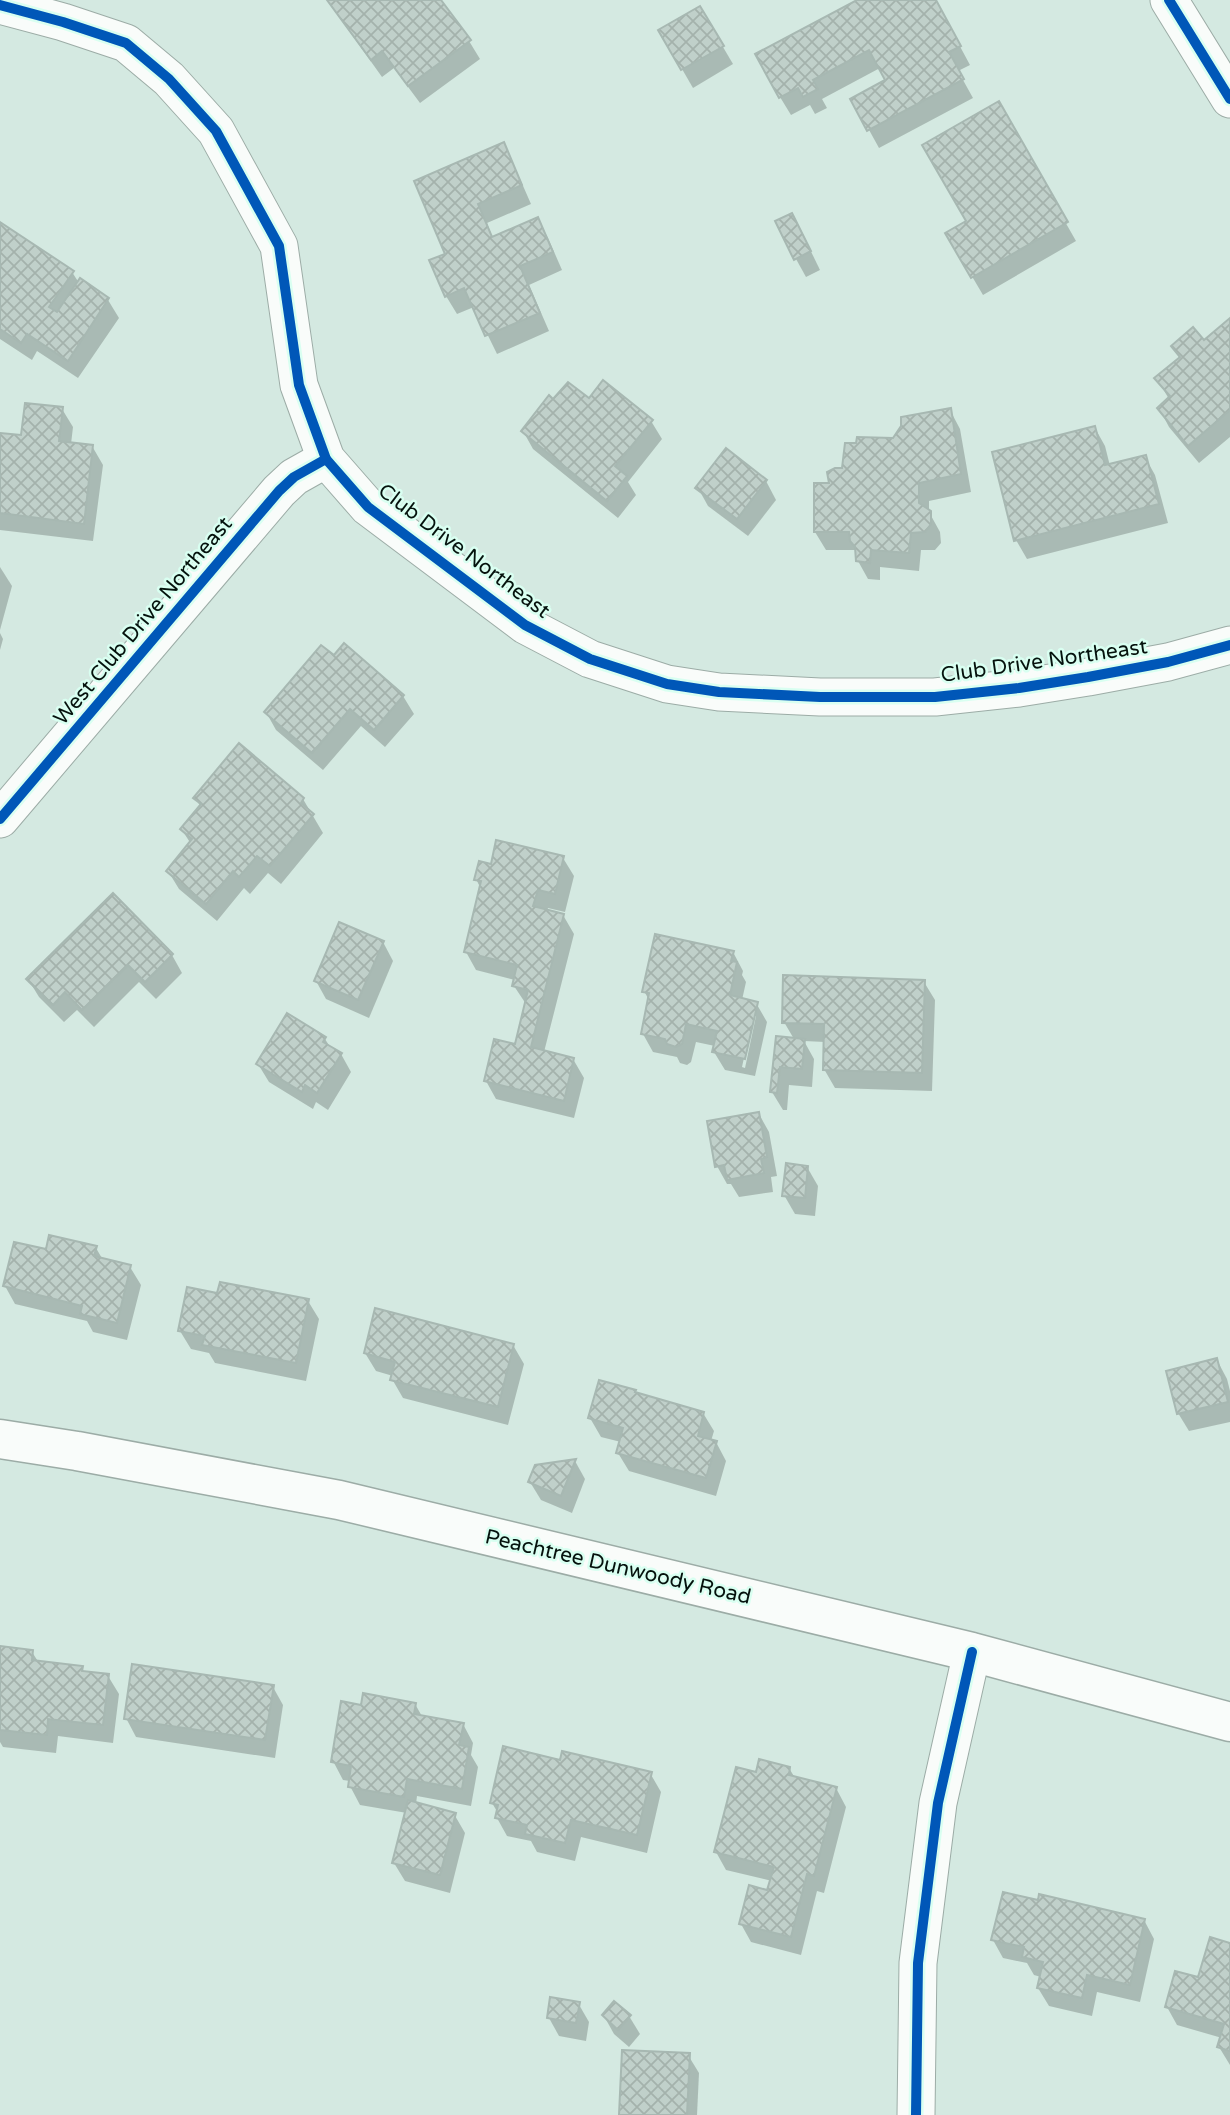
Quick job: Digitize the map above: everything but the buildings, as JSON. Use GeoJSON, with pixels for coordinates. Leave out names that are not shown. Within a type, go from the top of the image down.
{"type":"FeatureCollection","features":[{"type":"Feature","properties":{"kind":"main road","name":"Peachtree Dunwoody Road"},"geometry":{"type":"LineString","coordinates":[[0,1439],[339,1500],[972,1652],[1230,1722]]}},
{"type":"Feature","properties":{"kind":"street"},"geometry":{"type":"LineString","coordinates":[[1169,0],[1230,99]]}},
{"type":"Feature","properties":{"kind":"street","name":"Club Drive Northeast"},"geometry":{"type":"LineString","coordinates":[[0,5],[63,22],[126,44],[169,79],[216,131],[279,246],[299,385],[326,459],[368,507],[525,625],[590,659],[667,684],[719,692],[820,697],[935,697],[1018,688],[1168,663],[1227,645]]}},
{"type":"Feature","properties":{"kind":"street","name":"West Club Drive Northeast"},"geometry":{"type":"LineString","coordinates":[[0,819],[279,491],[294,477],[326,459]]}},
{"type":"Feature","properties":{"kind":"street"},"geometry":{"type":"LineString","coordinates":[[916,2115],[920,1949],[938,1803],[972,1652]]}},
{"type":"Feature","properties":{"kind":"cycle path"},"geometry":{"type":"LineString","coordinates":[[1169,0],[1230,99]]}},
{"type":"Feature","properties":{"kind":"cycle path"},"geometry":{"type":"LineString","coordinates":[[0,5],[126,43],[169,79],[216,131],[279,246],[299,385],[326,459],[368,507],[525,625],[590,659],[667,684],[719,692],[820,697],[935,697],[1088,677],[1168,662],[1230,645]]}},
{"type":"Feature","properties":{"kind":"cycle path"},"geometry":{"type":"LineString","coordinates":[[0,819],[279,491],[294,477],[326,459]]}},
{"type":"Feature","properties":{"kind":"cycle path"},"geometry":{"type":"LineString","coordinates":[[916,2115],[918,1963],[938,1803],[972,1652]]}}]}
